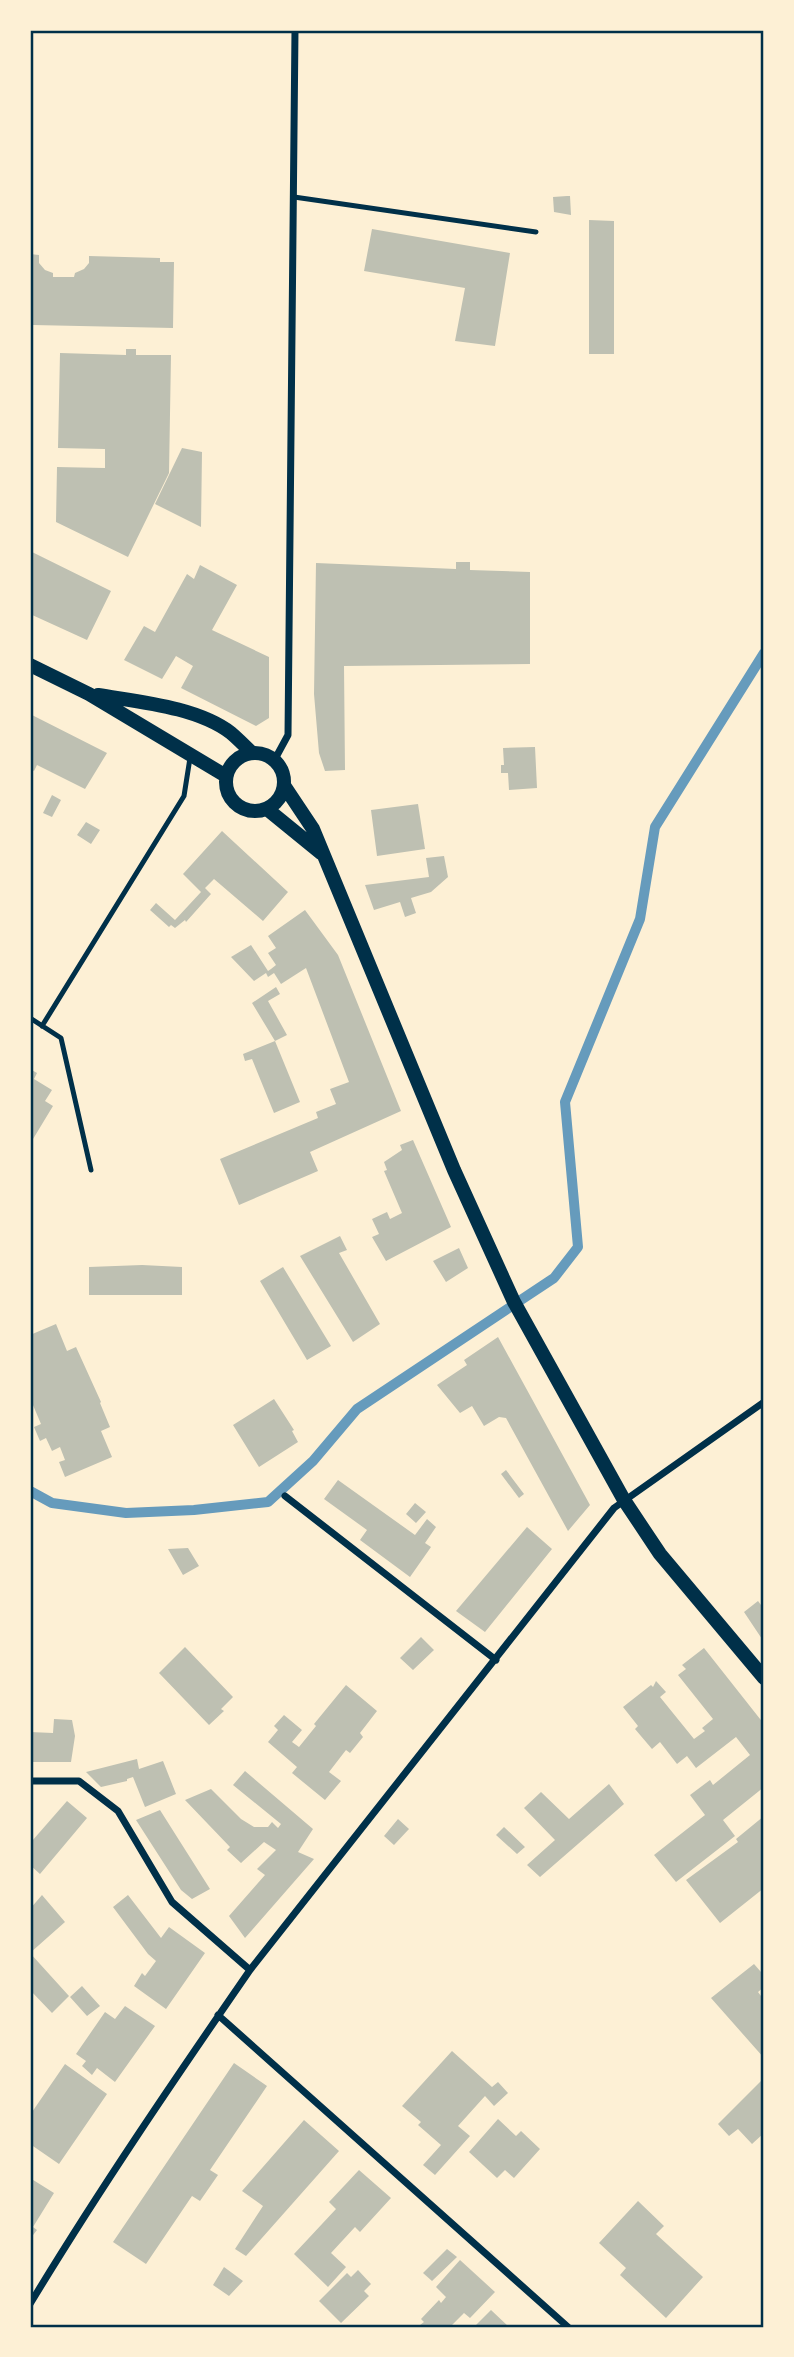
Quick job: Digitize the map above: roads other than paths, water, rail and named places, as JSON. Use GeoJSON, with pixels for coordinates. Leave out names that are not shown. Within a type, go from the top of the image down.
{"type":"FeatureCollection","features":[{"type":"Feature","properties":{"kind":"main road"},"geometry":{"type":"LineString","coordinates":[[30,665],[89,694],[226,776]]}},
{"type":"Feature","properties":{"kind":"main road"},"geometry":{"type":"LineString","coordinates":[[89,694],[162,706],[198,717],[230,732],[251,752],[268,755],[281,767],[285,787],[313,829],[449,1157],[525,1323],[624,1500],[660,1554],[764,1678]]}},
{"type":"Feature","properties":{"kind":"main road"},"geometry":{"type":"LineString","coordinates":[[251,752],[235,760],[226,776],[229,794],[240,807],[249,810],[267,809],[281,796],[285,787]]}},
{"type":"Feature","properties":{"kind":"main road"},"geometry":{"type":"LineString","coordinates":[[267,809],[322,854]]}},
{"type":"Feature","properties":{"kind":"street"},"geometry":{"type":"LineString","coordinates":[[275,760],[288,735],[295,30]]}},
{"type":"Feature","properties":{"kind":"street"},"geometry":{"type":"LineString","coordinates":[[30,2304],[74,2231],[250,1969],[614,1508],[764,1402]]}},
{"type":"Feature","properties":{"kind":"street"},"geometry":{"type":"LineString","coordinates":[[285,1496],[496,1660]]}},
{"type":"Feature","properties":{"kind":"street"},"geometry":{"type":"LineString","coordinates":[[30,1781],[79,1781],[118,1811],[172,1902],[250,1969]]}},
{"type":"Feature","properties":{"kind":"street"},"geometry":{"type":"LineString","coordinates":[[218,2015],[568,2327]]}},
{"type":"Feature","properties":{"kind":"lane"},"geometry":{"type":"LineString","coordinates":[[294,197],[536,232]]}},
{"type":"Feature","properties":{"kind":"lane"},"geometry":{"type":"LineString","coordinates":[[42,1026],[184,796],[191,755]]}},
{"type":"Feature","properties":{"kind":"lane"},"geometry":{"type":"LineString","coordinates":[[30,1018],[61,1038],[91,1170]]}},
{"type":"Feature","properties":{"kind":"waterway"},"geometry":{"type":"LineString","coordinates":[[30,1491],[52,1503],[126,1513],[194,1510],[268,1502],[313,1461],[357,1409],[554,1278],[578,1247],[565,1102],[640,919],[655,827],[764,653]]}}]}
